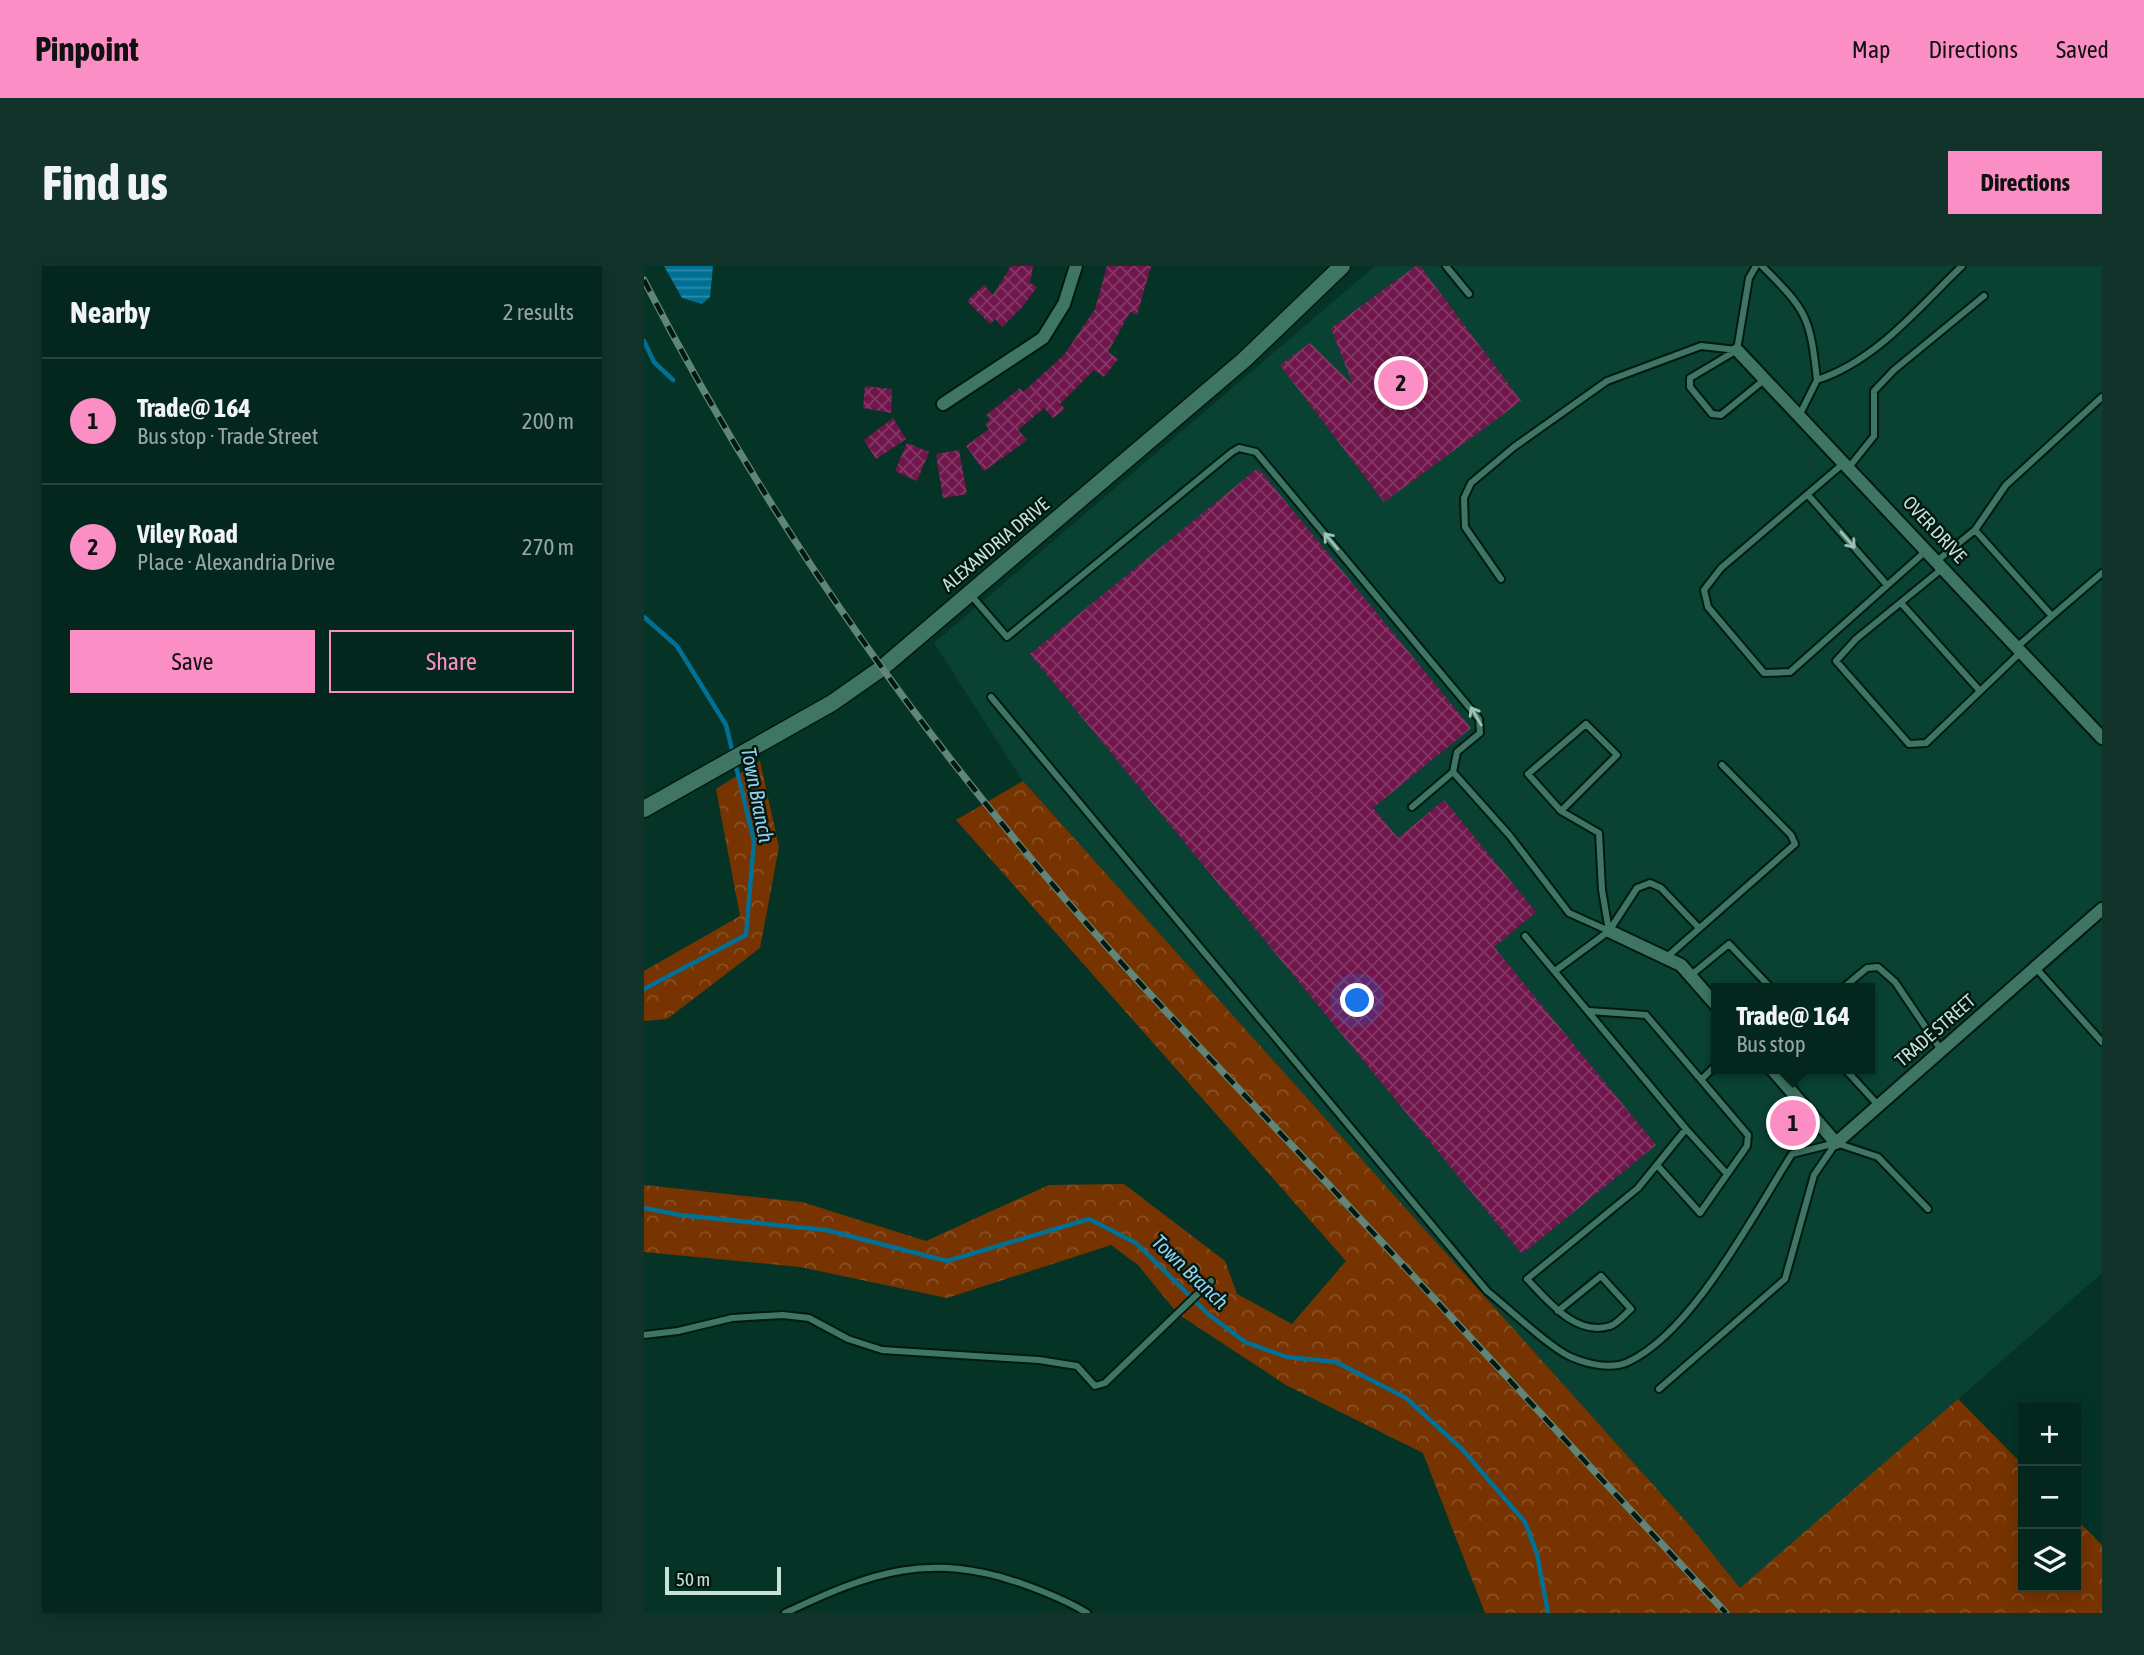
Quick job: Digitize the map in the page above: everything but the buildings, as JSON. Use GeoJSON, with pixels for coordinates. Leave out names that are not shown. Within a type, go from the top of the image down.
{"type":"FeatureCollection","features":[{"type":"Feature","properties":{"kind":"street"},"geometry":{"type":"LineString","coordinates":[[943,404],[1043,338],[1064,304],[1076,266]]}},
{"type":"Feature","properties":{"kind":"street","name":"ALEXANDRIA DRIVE"},"geometry":{"type":"LineString","coordinates":[[644,809],[832,703],[882,668],[1244,360],[1342,266]]}},
{"type":"Feature","properties":{"kind":"street","name":"OVER DRIVE"},"geometry":{"type":"LineString","coordinates":[[1737,350],[1928,549],[2102,738]]}},
{"type":"Feature","properties":{"kind":"street","name":"TRADE STREET"},"geometry":{"type":"LineString","coordinates":[[1836,1143],[2102,909]]}},
{"type":"Feature","properties":{"kind":"street"},"geometry":{"type":"LineString","coordinates":[[1609,931],[1668,957],[1711,999]]}},
{"type":"Feature","properties":{"kind":"street"},"geometry":{"type":"LineString","coordinates":[[1776,1074],[1836,1143]]}},
{"type":"Feature","properties":{"kind":"lane"},"geometry":{"type":"LineString","coordinates":[[1446,266],[1469,294]]}},
{"type":"Feature","properties":{"kind":"lane"},"geometry":{"type":"LineString","coordinates":[[1756,266],[1749,278],[1737,350],[1690,378],[1690,387],[1712,414],[1721,415],[1765,378]]}},
{"type":"Feature","properties":{"kind":"lane"},"geometry":{"type":"LineString","coordinates":[[1762,266],[1798,302],[1812,332],[1817,380],[1800,414]]}},
{"type":"Feature","properties":{"kind":"lane"},"geometry":{"type":"LineString","coordinates":[[1817,380],[1840,373],[1880,345],[1962,266]]}},
{"type":"Feature","properties":{"kind":"lane"},"geometry":{"type":"LineString","coordinates":[[1928,549],[1790,672],[1764,673],[1708,607],[1704,590],[1721,568],[1848,464],[1874,436],[1874,391],[1894,370],[1984,296]]}},
{"type":"Feature","properties":{"kind":"lane"},"geometry":{"type":"LineString","coordinates":[[1501,579],[1465,527],[1464,498],[1471,483],[1514,447],[1607,381],[1701,346],[1737,350]]}},
{"type":"Feature","properties":{"kind":"lane"},"geometry":{"type":"LineString","coordinates":[[2102,397],[2006,485],[1975,530],[1901,603],[1856,639],[1836,661],[1909,744],[1926,743],[2052,616],[2102,573]]}},
{"type":"Feature","properties":{"kind":"lane"},"geometry":{"type":"LineString","coordinates":[[970,593],[1007,636],[1232,452],[1248,449],[1262,456],[1479,719],[1480,733],[1457,752],[1453,772],[1412,807]]}},
{"type":"Feature","properties":{"kind":"lane"},"geometry":{"type":"LineString","coordinates":[[1808,495],[1888,585]]}},
{"type":"Feature","properties":{"kind":"lane"},"geometry":{"type":"LineString","coordinates":[[1975,530],[2052,616]]}},
{"type":"Feature","properties":{"kind":"lane"},"geometry":{"type":"LineString","coordinates":[[1901,603],[1980,691]]}},
{"type":"Feature","properties":{"kind":"lane"},"geometry":{"type":"LineString","coordinates":[[991,697],[1487,1290],[1569,1357],[1604,1366],[1627,1363],[1672,1331],[1697,1300],[1792,1154],[1836,1143],[1878,1157],[1928,1209]]}},
{"type":"Feature","properties":{"kind":"lane"},"geometry":{"type":"LineString","coordinates":[[1562,811],[1617,755],[1586,724],[1528,774],[1562,811],[1599,833],[1602,890],[1609,931]]}},
{"type":"Feature","properties":{"kind":"lane"},"geometry":{"type":"LineString","coordinates":[[1668,957],[1795,844],[1791,835],[1722,765]]}},
{"type":"Feature","properties":{"kind":"lane"},"geometry":{"type":"LineString","coordinates":[[1453,772],[1510,836],[1569,913],[1609,931]]}},
{"type":"Feature","properties":{"kind":"lane"},"geometry":{"type":"LineString","coordinates":[[1555,971],[1609,931],[1637,888],[1650,883],[1661,888],[1699,928]]}},
{"type":"Feature","properties":{"kind":"lane"},"geometry":{"type":"LineString","coordinates":[[1525,936],[1686,1129],[1727,1174]]}},
{"type":"Feature","properties":{"kind":"lane"},"geometry":{"type":"LineString","coordinates":[[1690,976],[1729,944],[1766,983]]}},
{"type":"Feature","properties":{"kind":"lane"},"geometry":{"type":"LineString","coordinates":[[1849,983],[1867,968],[1878,967],[1895,982],[1941,1050]]}},
{"type":"Feature","properties":{"kind":"lane"},"geometry":{"type":"LineString","coordinates":[[2035,967],[2102,1042]]}},
{"type":"Feature","properties":{"kind":"lane"},"geometry":{"type":"LineString","coordinates":[[1589,1011],[1646,1015],[1748,1135],[1747,1146],[1700,1213],[1657,1165]]}},
{"type":"Feature","properties":{"kind":"lane"},"geometry":{"type":"LineString","coordinates":[[1701,1080],[1711,1070]]}},
{"type":"Feature","properties":{"kind":"lane"},"geometry":{"type":"LineString","coordinates":[[1850,1074],[1878,1105]]}},
{"type":"Feature","properties":{"kind":"lane"},"geometry":{"type":"LineString","coordinates":[[1558,1311],[1601,1276],[1631,1308],[1611,1326],[1587,1328],[1558,1311],[1527,1279],[1638,1188],[1686,1129]]}},
{"type":"Feature","properties":{"kind":"lane"},"geometry":{"type":"LineString","coordinates":[[1659,1389],[1785,1279],[1814,1175],[1836,1143]]}},
{"type":"Feature","properties":{"kind":"lane"},"geometry":{"type":"LineString","coordinates":[[644,1335],[678,1331],[732,1318],[783,1315],[809,1318],[848,1339],[882,1350],[1039,1360],[1077,1366],[1096,1386],[1105,1383],[1145,1341],[1178,1314],[1211,1280]]}},
{"type":"Feature","properties":{"kind":"lane"},"geometry":{"type":"LineString","coordinates":[[785,1613],[879,1574],[917,1567],[943,1566],[986,1571],[1034,1588],[1087,1613]]}},
{"type":"Feature","properties":{"kind":"shaded area"},"geometry":{"type":"Polygon","coordinates":[[[1375,266],[2102,266],[2102,1273],[1741,1589],[1691,1527],[1023,781],[934,643],[1375,266]]]}},
{"type":"Feature","properties":{"kind":"green space"},"geometry":{"type":"Polygon","coordinates":[[[760,761],[779,847],[760,948],[667,1019],[644,1021],[644,971],[740,916],[716,789],[760,761]]]}},
{"type":"Feature","properties":{"kind":"green space"},"geometry":{"type":"Polygon","coordinates":[[[1023,781],[1691,1527],[1740,1588],[1958,1399],[2018,1460],[2018,1592],[2081,1592],[2081,1524],[2102,1545],[2102,1613],[1485,1613],[1423,1453],[1286,1385],[1178,1314],[1138,1265],[1111,1245],[947,1298],[800,1267],[644,1252],[644,1185],[802,1202],[926,1241],[1049,1185],[1124,1184],[1225,1261],[1237,1294],[1292,1324],[1346,1261],[956,820],[1023,781]]]}},
{"type":"Feature","properties":{"kind":"water"},"geometry":{"type":"Polygon","coordinates":[[[664,266],[713,266],[710,297],[702,304],[682,298],[664,266]]]}},
{"type":"Feature","properties":{"kind":"waterway"},"geometry":{"type":"LineString","coordinates":[[644,341],[654,362],[673,380]]}},
{"type":"Feature","properties":{"kind":"waterway","name":"Town Branch"},"geometry":{"type":"LineString","coordinates":[[644,617],[677,646],[726,725],[754,841],[746,935],[644,989]]}},
{"type":"Feature","properties":{"kind":"waterway","name":"Town Branch"},"geometry":{"type":"LineString","coordinates":[[644,1208],[680,1215],[826,1230],[947,1261],[1089,1219],[1136,1243],[1208,1314],[1245,1342],[1287,1357],[1336,1362],[1406,1398],[1462,1449],[1525,1522],[1537,1554],[1548,1613]]}},
{"type":"Feature","properties":{"kind":"railway"},"geometry":{"type":"LineString","coordinates":[[644,280],[727,432],[773,506],[869,650],[973,788],[1062,896],[1132,975],[1726,1613]]}},
{"type":"Feature","properties":{"kind":"place","name":"Viley Road"},"geometry":{"type":"Point","coordinates":[1401,383]}},
{"type":"Feature","properties":{"kind":"place","name":"Trade@ 164"},"geometry":{"type":"Point","coordinates":[1793,1123]}}]}
